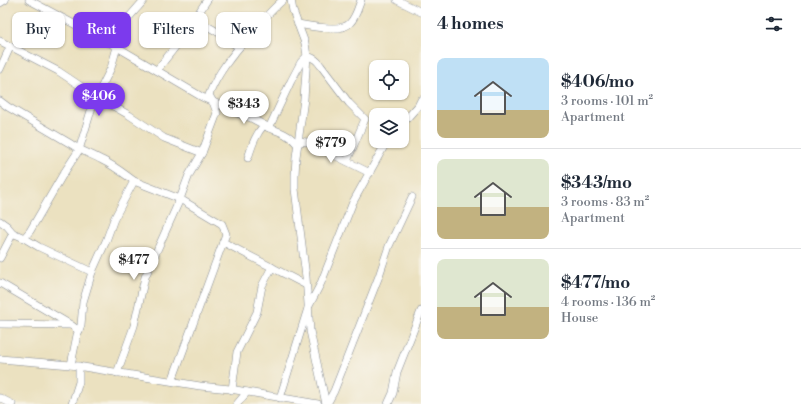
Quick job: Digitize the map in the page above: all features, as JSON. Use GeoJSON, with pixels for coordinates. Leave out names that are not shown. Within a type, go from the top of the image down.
{"type":"FeatureCollection","features":[{"type":"Feature","properties":{"kind":"street"},"geometry":{"type":"LineString","coordinates":[[0,3],[4,0]]}},
{"type":"Feature","properties":{"kind":"street"},"geometry":{"type":"LineString","coordinates":[[29,0],[73,24]]}},
{"type":"Feature","properties":{"kind":"street"},"geometry":{"type":"LineString","coordinates":[[131,15],[144,0]]}},
{"type":"Feature","properties":{"kind":"street"},"geometry":{"type":"LineString","coordinates":[[199,12],[207,0]]}},
{"type":"Feature","properties":{"kind":"street"},"geometry":{"type":"LineString","coordinates":[[269,12],[283,0]]}},
{"type":"Feature","properties":{"kind":"street"},"geometry":{"type":"LineString","coordinates":[[291,0],[293,11],[305,43],[307,56],[295,175],[295,189],[310,331],[326,404]]}},
{"type":"Feature","properties":{"kind":"street"},"geometry":{"type":"LineString","coordinates":[[298,24],[314,27],[342,28],[349,25],[355,17],[361,0]]}},
{"type":"Feature","properties":{"kind":"street"},"geometry":{"type":"LineString","coordinates":[[397,0],[421,12]]}},
{"type":"Feature","properties":{"kind":"street"},"geometry":{"type":"LineString","coordinates":[[0,41],[58,71],[164,138],[202,153]]}},
{"type":"Feature","properties":{"kind":"street"},"geometry":{"type":"LineString","coordinates":[[0,69],[10,46]]}},
{"type":"Feature","properties":{"kind":"street"},"geometry":{"type":"LineString","coordinates":[[24,238],[30,231],[79,150],[93,104],[111,68],[117,48]]}},
{"type":"Feature","properties":{"kind":"street"},"geometry":{"type":"LineString","coordinates":[[119,48],[184,87],[213,102],[251,118],[267,127],[287,134],[298,143],[316,143],[322,149],[370,173]]}},
{"type":"Feature","properties":{"kind":"street"},"geometry":{"type":"LineString","coordinates":[[157,70],[174,48]]}},
{"type":"Feature","properties":{"kind":"street"},"geometry":{"type":"LineString","coordinates":[[118,372],[134,326],[145,277],[180,199],[189,175],[202,153],[217,113],[209,95],[214,81],[227,61],[238,48]]}},
{"type":"Feature","properties":{"kind":"street"},"geometry":{"type":"LineString","coordinates":[[248,158],[255,138],[260,130],[267,127],[301,62],[307,56]]}},
{"type":"Feature","properties":{"kind":"street"},"geometry":{"type":"LineString","coordinates":[[307,56],[316,60],[349,102],[365,119],[347,161]]}},
{"type":"Feature","properties":{"kind":"street"},"geometry":{"type":"LineString","coordinates":[[409,116],[421,100]]}},
{"type":"Feature","properties":{"kind":"street"},"geometry":{"type":"LineString","coordinates":[[0,101],[79,150],[108,164],[134,181],[180,199],[222,224],[226,234],[172,381]]}},
{"type":"Feature","properties":{"kind":"street"},"geometry":{"type":"LineString","coordinates":[[280,398],[308,308],[321,283],[353,202],[383,148]]}},
{"type":"Feature","properties":{"kind":"street"},"geometry":{"type":"LineString","coordinates":[[71,365],[81,326],[83,302],[92,272],[114,219],[134,181]]}},
{"type":"Feature","properties":{"kind":"street"},"geometry":{"type":"LineString","coordinates":[[326,404],[337,384],[379,276],[389,246],[412,197]]}},
{"type":"Feature","properties":{"kind":"street"},"geometry":{"type":"LineString","coordinates":[[0,221],[13,233],[92,272]]}},
{"type":"Feature","properties":{"kind":"street"},"geometry":{"type":"LineString","coordinates":[[0,258],[13,233]]}},
{"type":"Feature","properties":{"kind":"street"},"geometry":{"type":"LineString","coordinates":[[223,242],[306,285]]}},
{"type":"Feature","properties":{"kind":"street"},"geometry":{"type":"LineString","coordinates":[[232,390],[237,352],[257,312],[262,286],[272,267]]}},
{"type":"Feature","properties":{"kind":"street"},"geometry":{"type":"LineString","coordinates":[[0,283],[79,331]]}},
{"type":"Feature","properties":{"kind":"street"},"geometry":{"type":"LineString","coordinates":[[388,404],[393,393],[397,372],[421,311]]}},
{"type":"Feature","properties":{"kind":"street"},"geometry":{"type":"LineString","coordinates":[[0,324],[71,325]]}},
{"type":"Feature","properties":{"kind":"street"},"geometry":{"type":"LineString","coordinates":[[0,359],[80,366],[318,404]]}},
{"type":"Feature","properties":{"kind":"street"},"geometry":{"type":"LineString","coordinates":[[72,404],[79,382],[80,366]]}},
{"type":"Feature","properties":{"kind":"street"},"geometry":{"type":"LineString","coordinates":[[237,404],[247,392]]}},
{"type":"Feature","properties":{"kind":"street"},"geometry":{"type":"LineString","coordinates":[[0,398],[12,404]]}}]}
